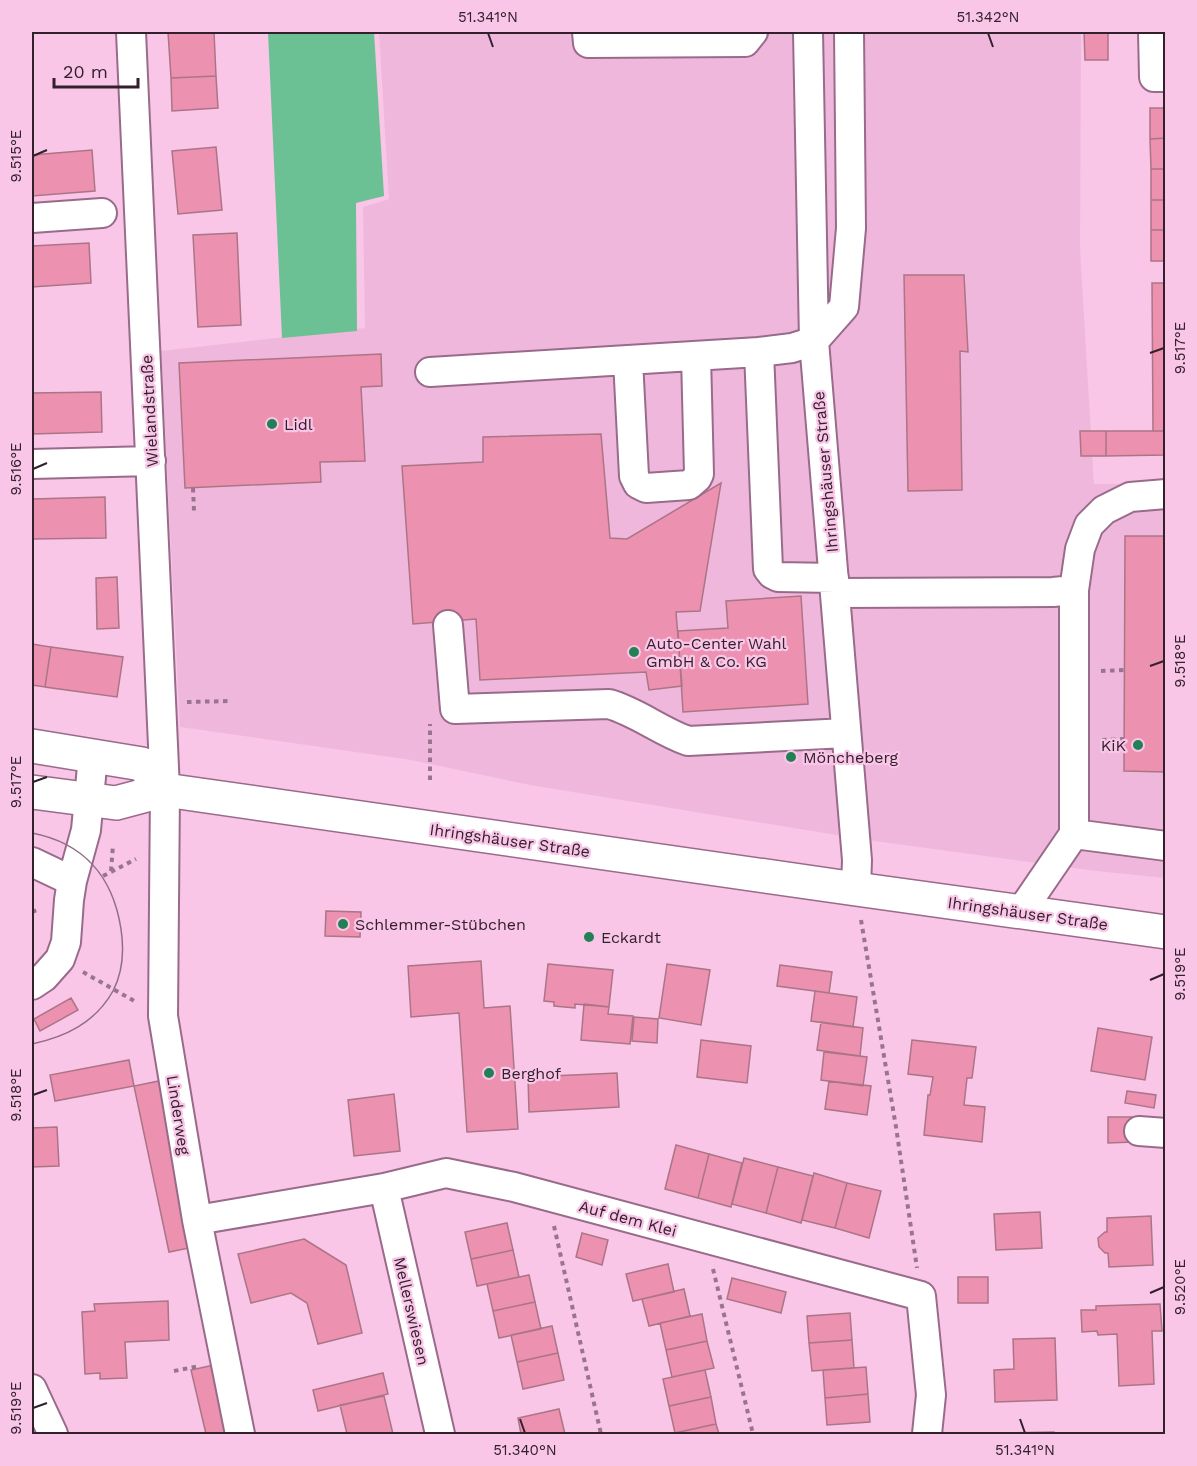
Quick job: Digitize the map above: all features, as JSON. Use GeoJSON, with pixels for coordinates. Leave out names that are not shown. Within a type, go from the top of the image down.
{"type":"FeatureCollection","features":[{"type":"Feature","properties":{"kind":"main road"},"geometry":{"type":"LineString","coordinates":[[32,746],[142,764],[165,790]]}},
{"type":"Feature","properties":{"kind":"main road","name":"Ihringshäuser Straße"},"geometry":{"type":"LineString","coordinates":[[32,792],[116,803],[165,790],[1166,932]]}},
{"type":"Feature","properties":{"kind":"street","name":"Wielandstraße"},"geometry":{"type":"LineString","coordinates":[[131,32],[165,790]]}},
{"type":"Feature","properties":{"kind":"street"},"geometry":{"type":"LineString","coordinates":[[587,32],[588,43],[746,42],[753,32]]}},
{"type":"Feature","properties":{"kind":"street","name":"Ihringshäuser Straße"},"geometry":{"type":"LineString","coordinates":[[808,32],[814,341],[856,860],[856,889]]}},
{"type":"Feature","properties":{"kind":"street"},"geometry":{"type":"LineString","coordinates":[[430,372],[759,352],[792,348],[814,341],[844,307],[851,228],[849,32]]}},
{"type":"Feature","properties":{"kind":"street"},"geometry":{"type":"LineString","coordinates":[[1153,32],[1154,77],[1166,77]]}},
{"type":"Feature","properties":{"kind":"street"},"geometry":{"type":"LineString","coordinates":[[32,218],[102,213]]}},
{"type":"Feature","properties":{"kind":"street"},"geometry":{"type":"LineString","coordinates":[[759,352],[768,569],[772,574],[778,578],[834,585],[1053,592],[1074,590]]}},
{"type":"Feature","properties":{"kind":"street"},"geometry":{"type":"LineString","coordinates":[[628,360],[634,476],[638,484],[646,488],[689,484],[699,474],[696,356]]}},
{"type":"Feature","properties":{"kind":"street"},"geometry":{"type":"LineString","coordinates":[[32,464],[151,461]]}},
{"type":"Feature","properties":{"kind":"street"},"geometry":{"type":"LineString","coordinates":[[1020,912],[1074,834],[1074,590],[1080,549],[1089,525],[1104,510],[1130,496],[1166,494]]}},
{"type":"Feature","properties":{"kind":"street"},"geometry":{"type":"LineString","coordinates":[[448,625],[455,709],[609,704],[623,708],[688,741],[846,733]]}},
{"type":"Feature","properties":{"kind":"street"},"geometry":{"type":"LineString","coordinates":[[32,985],[44,977],[60,959],[66,942],[69,900],[85,881],[86,830],[93,756]]}},
{"type":"Feature","properties":{"kind":"street","name":"Linderweg"},"geometry":{"type":"LineString","coordinates":[[165,790],[163,1016],[196,1220],[240,1434]]}},
{"type":"Feature","properties":{"kind":"street"},"geometry":{"type":"LineString","coordinates":[[1074,834],[1166,846]]}},
{"type":"Feature","properties":{"kind":"street"},"geometry":{"type":"LineString","coordinates":[[32,862],[85,881]]}},
{"type":"Feature","properties":{"kind":"street","name":"Auf dem Klei"},"geometry":{"type":"LineString","coordinates":[[196,1220],[384,1188],[446,1173],[514,1187],[921,1296]]}},
{"type":"Feature","properties":{"kind":"street","name":"Mellerswiesen"},"geometry":{"type":"LineString","coordinates":[[384,1188],[440,1434]]}},
{"type":"Feature","properties":{"kind":"street"},"geometry":{"type":"LineString","coordinates":[[921,1296],[931,1395],[927,1434]]}},
{"type":"Feature","properties":{"kind":"street"},"geometry":{"type":"LineString","coordinates":[[32,1389],[53,1434]]}},
{"type":"Feature","properties":{"kind":"path"},"geometry":{"type":"LineString","coordinates":[[194,488],[194,511]]}},
{"type":"Feature","properties":{"kind":"path"},"geometry":{"type":"LineString","coordinates":[[161,702],[232,701]]}},
{"type":"Feature","properties":{"kind":"path"},"geometry":{"type":"LineString","coordinates":[[430,720],[430,780]]}},
{"type":"Feature","properties":{"kind":"path"},"geometry":{"type":"LineString","coordinates":[[85,881],[111,871],[165,844]]}},
{"type":"Feature","properties":{"kind":"path"},"geometry":{"type":"LineString","coordinates":[[856,889],[896,1127],[921,1296]]}},
{"type":"Feature","properties":{"kind":"path"},"geometry":{"type":"LineString","coordinates":[[80,970],[163,1016]]}},
{"type":"Feature","properties":{"kind":"path"},"geometry":{"type":"LineString","coordinates":[[547,1196],[601,1434]]}},
{"type":"Feature","properties":{"kind":"path"},"geometry":{"type":"LineString","coordinates":[[705,1238],[753,1434]]}},
{"type":"Feature","properties":{"kind":"shaded area"},"geometry":{"type":"Polygon","coordinates":[[[379,32],[1081,32],[1080,249],[1094,484],[1165,484],[1165,878],[867,840],[530,785],[411,760],[180,727],[161,351],[365,328],[363,207],[389,199],[379,32]]]}},
{"type":"Feature","properties":{"kind":"green space"},"geometry":{"type":"Polygon","coordinates":[[[268,32],[374,32],[384,196],[356,203],[357,331],[282,338],[268,32]]]}},
{"type":"Feature","properties":{"kind":"building"},"geometry":{"type":"Polygon","coordinates":[[[168,32],[214,32],[216,76],[171,78],[168,32]]]}},
{"type":"Feature","properties":{"kind":"building"},"geometry":{"type":"Polygon","coordinates":[[[1084,32],[1108,32],[1108,60],[1085,60],[1084,32]]]}},
{"type":"Feature","properties":{"kind":"building"},"geometry":{"type":"Polygon","coordinates":[[[216,76],[218,108],[172,111],[171,78],[216,76]]]}},
{"type":"Feature","properties":{"kind":"building"},"geometry":{"type":"Polygon","coordinates":[[[1150,108],[1166,108],[1166,138],[1150,139],[1150,108]]]}},
{"type":"Feature","properties":{"kind":"building"},"geometry":{"type":"Polygon","coordinates":[[[1166,138],[1166,169],[1151,169],[1150,139],[1166,138]]]}},
{"type":"Feature","properties":{"kind":"building"},"geometry":{"type":"Polygon","coordinates":[[[216,147],[222,210],[178,214],[172,151],[216,147]]]}},
{"type":"Feature","properties":{"kind":"building"},"geometry":{"type":"Polygon","coordinates":[[[92,150],[95,191],[32,196],[32,155],[92,150]]]}},
{"type":"Feature","properties":{"kind":"building"},"geometry":{"type":"Polygon","coordinates":[[[1151,169],[1166,169],[1166,200],[1151,200],[1151,169]]]}},
{"type":"Feature","properties":{"kind":"building"},"geometry":{"type":"Polygon","coordinates":[[[1151,200],[1166,200],[1166,230],[1151,230],[1151,200]]]}},
{"type":"Feature","properties":{"kind":"building"},"geometry":{"type":"Polygon","coordinates":[[[1151,230],[1166,230],[1166,261],[1151,261],[1151,230]]]}},
{"type":"Feature","properties":{"kind":"building"},"geometry":{"type":"Polygon","coordinates":[[[237,233],[241,325],[198,327],[193,235],[237,233]]]}},
{"type":"Feature","properties":{"kind":"building"},"geometry":{"type":"Polygon","coordinates":[[[89,243],[91,283],[32,287],[32,246],[89,243]]]}},
{"type":"Feature","properties":{"kind":"building"},"geometry":{"type":"Polygon","coordinates":[[[904,275],[964,275],[968,352],[960,351],[962,490],[908,491],[904,275]]]}},
{"type":"Feature","properties":{"kind":"building"},"geometry":{"type":"Polygon","coordinates":[[[1152,283],[1166,283],[1166,431],[1153,431],[1152,283]]]}},
{"type":"Feature","properties":{"kind":"building","name":"Lidl"},"geometry":{"type":"Polygon","coordinates":[[[381,354],[382,386],[361,387],[365,461],[320,462],[321,482],[185,488],[179,363],[381,354]]]}},
{"type":"Feature","properties":{"kind":"building"},"geometry":{"type":"Polygon","coordinates":[[[101,392],[102,432],[32,434],[32,393],[101,392]]]}},
{"type":"Feature","properties":{"kind":"building"},"geometry":{"type":"Polygon","coordinates":[[[1080,431],[1106,431],[1106,456],[1081,456],[1080,431]]]}},
{"type":"Feature","properties":{"kind":"building"},"geometry":{"type":"Polygon","coordinates":[[[1106,431],[1166,431],[1166,455],[1106,456],[1106,431]]]}},
{"type":"Feature","properties":{"kind":"building"},"geometry":{"type":"Polygon","coordinates":[[[601,434],[610,538],[627,539],[721,483],[700,611],[676,612],[682,686],[649,690],[646,672],[480,680],[476,619],[413,624],[402,466],[483,462],[483,437],[601,434]]]}},
{"type":"Feature","properties":{"kind":"building"},"geometry":{"type":"Polygon","coordinates":[[[105,497],[106,538],[33,539],[32,499],[105,497]]]}},
{"type":"Feature","properties":{"kind":"building"},"geometry":{"type":"Polygon","coordinates":[[[1125,536],[1166,536],[1166,772],[1124,771],[1125,536]]]}},
{"type":"Feature","properties":{"kind":"building"},"geometry":{"type":"Polygon","coordinates":[[[117,577],[119,628],[97,629],[96,578],[117,577]]]}},
{"type":"Feature","properties":{"kind":"building"},"geometry":{"type":"Polygon","coordinates":[[[801,596],[808,704],[683,712],[678,631],[728,628],[726,601],[801,596]]]}},
{"type":"Feature","properties":{"kind":"building"},"geometry":{"type":"Polygon","coordinates":[[[32,644],[51,647],[45,687],[32,685],[32,644]]]}},
{"type":"Feature","properties":{"kind":"building"},"geometry":{"type":"Polygon","coordinates":[[[51,647],[123,657],[117,697],[45,687],[51,647]]]}},
{"type":"Feature","properties":{"kind":"building","name":"Schlemmer-Stübchen"},"geometry":{"type":"Polygon","coordinates":[[[326,911],[361,912],[360,937],[325,936],[326,911]]]}},
{"type":"Feature","properties":{"kind":"building","name":"Berghof"},"geometry":{"type":"Polygon","coordinates":[[[481,961],[484,1008],[510,1006],[518,1129],[467,1132],[459,1013],[411,1017],[408,966],[481,961]]]}},
{"type":"Feature","properties":{"kind":"building"},"geometry":{"type":"Polygon","coordinates":[[[548,964],[613,970],[609,1007],[575,1004],[575,1008],[554,1006],[554,1002],[544,1001],[548,964]]]}},
{"type":"Feature","properties":{"kind":"building"},"geometry":{"type":"Polygon","coordinates":[[[667,964],[710,970],[701,1025],[659,1018],[667,964]]]}},
{"type":"Feature","properties":{"kind":"building"},"geometry":{"type":"Polygon","coordinates":[[[780,965],[832,972],[829,993],[777,986],[780,965]]]}},
{"type":"Feature","properties":{"kind":"building"},"geometry":{"type":"Polygon","coordinates":[[[815,991],[857,997],[853,1027],[811,1021],[815,991]]]}},
{"type":"Feature","properties":{"kind":"building"},"geometry":{"type":"Polygon","coordinates":[[[71,998],[78,1010],[40,1031],[34,1019],[71,998]]]}},
{"type":"Feature","properties":{"kind":"building"},"geometry":{"type":"Polygon","coordinates":[[[584,1004],[609,1007],[608,1014],[633,1016],[630,1044],[581,1040],[584,1004]]]}},
{"type":"Feature","properties":{"kind":"building"},"geometry":{"type":"Polygon","coordinates":[[[634,1017],[658,1019],[657,1043],[632,1041],[634,1017]]]}},
{"type":"Feature","properties":{"kind":"building"},"geometry":{"type":"Polygon","coordinates":[[[821,1022],[863,1028],[860,1056],[817,1050],[821,1022]]]}},
{"type":"Feature","properties":{"kind":"building"},"geometry":{"type":"Polygon","coordinates":[[[1098,1028],[1152,1037],[1145,1080],[1091,1071],[1098,1028]]]}},
{"type":"Feature","properties":{"kind":"building"},"geometry":{"type":"Polygon","coordinates":[[[701,1040],[751,1046],[747,1083],[697,1077],[701,1040]]]}},
{"type":"Feature","properties":{"kind":"building"},"geometry":{"type":"Polygon","coordinates":[[[912,1040],[976,1047],[972,1078],[967,1078],[964,1105],[985,1107],[982,1142],[924,1135],[928,1095],[930,1095],[933,1077],[908,1074],[912,1040]]]}},
{"type":"Feature","properties":{"kind":"building"},"geometry":{"type":"Polygon","coordinates":[[[824,1052],[867,1057],[863,1086],[821,1080],[824,1052]]]}},
{"type":"Feature","properties":{"kind":"building"},"geometry":{"type":"Polygon","coordinates":[[[129,1060],[134,1086],[55,1101],[50,1075],[129,1060]]]}},
{"type":"Feature","properties":{"kind":"building"},"geometry":{"type":"Polygon","coordinates":[[[617,1073],[619,1107],[529,1112],[528,1077],[617,1073]]]}},
{"type":"Feature","properties":{"kind":"building"},"geometry":{"type":"Polygon","coordinates":[[[159,1081],[194,1247],[169,1252],[134,1086],[159,1081]]]}},
{"type":"Feature","properties":{"kind":"building"},"geometry":{"type":"Polygon","coordinates":[[[829,1081],[871,1086],[867,1115],[825,1109],[829,1081]]]}},
{"type":"Feature","properties":{"kind":"building"},"geometry":{"type":"Polygon","coordinates":[[[1127,1091],[1156,1095],[1154,1108],[1125,1103],[1127,1091]]]}},
{"type":"Feature","properties":{"kind":"building"},"geometry":{"type":"Polygon","coordinates":[[[394,1094],[400,1151],[354,1156],[348,1100],[394,1094]]]}},
{"type":"Feature","properties":{"kind":"building"},"geometry":{"type":"Polygon","coordinates":[[[1108,1117],[1133,1117],[1133,1142],[1108,1143],[1108,1117]]]}},
{"type":"Feature","properties":{"kind":"building"},"geometry":{"type":"Polygon","coordinates":[[[57,1127],[59,1166],[32,1167],[32,1128],[57,1127]]]}},
{"type":"Feature","properties":{"kind":"building"},"geometry":{"type":"Polygon","coordinates":[[[676,1145],[709,1154],[698,1198],[665,1189],[676,1145]]]}},
{"type":"Feature","properties":{"kind":"building"},"geometry":{"type":"Polygon","coordinates":[[[709,1154],[742,1163],[731,1207],[698,1198],[709,1154]]]}},
{"type":"Feature","properties":{"kind":"building"},"geometry":{"type":"Polygon","coordinates":[[[744,1158],[778,1167],[766,1213],[732,1204],[744,1158]]]}},
{"type":"Feature","properties":{"kind":"building"},"geometry":{"type":"Polygon","coordinates":[[[778,1167],[813,1176],[801,1223],[766,1213],[778,1167]]]}},
{"type":"Feature","properties":{"kind":"building"},"geometry":{"type":"Polygon","coordinates":[[[814,1173],[847,1183],[835,1228],[802,1220],[814,1173]]]}},
{"type":"Feature","properties":{"kind":"building"},"geometry":{"type":"Polygon","coordinates":[[[847,1183],[881,1191],[869,1238],[835,1228],[847,1183]]]}},
{"type":"Feature","properties":{"kind":"building"},"geometry":{"type":"Polygon","coordinates":[[[1040,1212],[1042,1248],[996,1250],[994,1214],[1040,1212]]]}},
{"type":"Feature","properties":{"kind":"building"},"geometry":{"type":"Polygon","coordinates":[[[1151,1216],[1153,1265],[1109,1267],[1108,1253],[1099,1247],[1098,1238],[1107,1232],[1107,1218],[1151,1216]]]}},
{"type":"Feature","properties":{"kind":"building"},"geometry":{"type":"Polygon","coordinates":[[[507,1223],[513,1250],[471,1259],[465,1232],[507,1223]]]}},
{"type":"Feature","properties":{"kind":"building"},"geometry":{"type":"Polygon","coordinates":[[[582,1233],[608,1240],[602,1265],[576,1257],[582,1233]]]}},
{"type":"Feature","properties":{"kind":"building"},"geometry":{"type":"Polygon","coordinates":[[[304,1239],[346,1265],[362,1333],[318,1344],[307,1303],[291,1293],[251,1303],[238,1254],[304,1239]]]}},
{"type":"Feature","properties":{"kind":"building"},"geometry":{"type":"Polygon","coordinates":[[[513,1250],[519,1277],[477,1286],[471,1259],[513,1250]]]}},
{"type":"Feature","properties":{"kind":"building"},"geometry":{"type":"Polygon","coordinates":[[[668,1264],[674,1292],[633,1301],[626,1274],[668,1264]]]}},
{"type":"Feature","properties":{"kind":"building"},"geometry":{"type":"Polygon","coordinates":[[[529,1275],[535,1302],[493,1311],[487,1284],[529,1275]]]}},
{"type":"Feature","properties":{"kind":"building"},"geometry":{"type":"Polygon","coordinates":[[[958,1277],[988,1277],[988,1303],[958,1303],[958,1277]]]}},
{"type":"Feature","properties":{"kind":"building"},"geometry":{"type":"Polygon","coordinates":[[[732,1278],[786,1292],[781,1313],[727,1299],[732,1278]]]}},
{"type":"Feature","properties":{"kind":"building"},"geometry":{"type":"Polygon","coordinates":[[[684,1289],[690,1316],[649,1326],[642,1299],[684,1289]]]}},
{"type":"Feature","properties":{"kind":"building"},"geometry":{"type":"Polygon","coordinates":[[[168,1301],[169,1340],[125,1342],[127,1378],[100,1379],[100,1373],[85,1374],[82,1312],[95,1311],[94,1304],[168,1301]]]}},
{"type":"Feature","properties":{"kind":"building"},"geometry":{"type":"Polygon","coordinates":[[[535,1302],[541,1329],[499,1338],[493,1311],[535,1302]]]}},
{"type":"Feature","properties":{"kind":"building"},"geometry":{"type":"Polygon","coordinates":[[[1160,1304],[1162,1331],[1152,1331],[1154,1384],[1119,1386],[1117,1334],[1098,1335],[1097,1331],[1082,1332],[1081,1310],[1096,1310],[1096,1306],[1160,1304]]]}},
{"type":"Feature","properties":{"kind":"building"},"geometry":{"type":"Polygon","coordinates":[[[850,1313],[852,1340],[809,1343],[807,1316],[850,1313]]]}},
{"type":"Feature","properties":{"kind":"building"},"geometry":{"type":"Polygon","coordinates":[[[702,1314],[707,1341],[666,1350],[660,1323],[702,1314]]]}},
{"type":"Feature","properties":{"kind":"building"},"geometry":{"type":"Polygon","coordinates":[[[552,1326],[558,1353],[517,1362],[511,1335],[552,1326]]]}},
{"type":"Feature","properties":{"kind":"building"},"geometry":{"type":"Polygon","coordinates":[[[1055,1338],[1057,1400],[995,1402],[994,1370],[1014,1369],[1013,1339],[1055,1338]]]}},
{"type":"Feature","properties":{"kind":"building"},"geometry":{"type":"Polygon","coordinates":[[[852,1340],[854,1368],[812,1371],[809,1343],[852,1340]]]}},
{"type":"Feature","properties":{"kind":"building"},"geometry":{"type":"Polygon","coordinates":[[[707,1341],[714,1368],[672,1377],[666,1350],[707,1341]]]}},
{"type":"Feature","properties":{"kind":"building"},"geometry":{"type":"Polygon","coordinates":[[[558,1353],[564,1380],[523,1389],[517,1362],[558,1353]]]}},
{"type":"Feature","properties":{"kind":"building"},"geometry":{"type":"Polygon","coordinates":[[[214,1365],[229,1434],[206,1434],[191,1370],[214,1365]]]}},
{"type":"Feature","properties":{"kind":"building"},"geometry":{"type":"Polygon","coordinates":[[[866,1367],[868,1394],[825,1398],[823,1370],[866,1367]]]}},
{"type":"Feature","properties":{"kind":"building"},"geometry":{"type":"Polygon","coordinates":[[[705,1370],[711,1397],[669,1406],[663,1379],[705,1370]]]}},
{"type":"Feature","properties":{"kind":"building"},"geometry":{"type":"Polygon","coordinates":[[[383,1373],[388,1394],[318,1411],[313,1390],[383,1373]]]}},
{"type":"Feature","properties":{"kind":"building"},"geometry":{"type":"Polygon","coordinates":[[[868,1394],[870,1422],[827,1425],[825,1398],[868,1394]]]}},
{"type":"Feature","properties":{"kind":"building"},"geometry":{"type":"Polygon","coordinates":[[[384,1396],[393,1434],[347,1434],[340,1405],[384,1396]]]}},
{"type":"Feature","properties":{"kind":"building"},"geometry":{"type":"Polygon","coordinates":[[[711,1397],[716,1424],[675,1433],[669,1406],[711,1397]]]}},
{"type":"Feature","properties":{"kind":"building"},"geometry":{"type":"Polygon","coordinates":[[[559,1409],[565,1434],[521,1434],[518,1418],[559,1409]]]}},
{"type":"Feature","properties":{"kind":"building"},"geometry":{"type":"Polygon","coordinates":[[[716,1424],[719,1434],[675,1433],[716,1424]]]}},
{"type":"Feature","properties":{"kind":"building"},"geometry":{"type":"Polygon","coordinates":[[[1054,1432],[1054,1434],[1008,1434],[1008,1433],[1054,1432]]]}},
{"type":"Feature","properties":{"kind":"tram line"},"geometry":{"type":"LineString","coordinates":[[32,833],[67,845],[93,865],[111,893],[117,910],[122,944],[121,968],[113,991],[106,1002],[78,1027],[67,1033],[32,1044]]}},
{"type":"Feature","properties":{"kind":"place","name":"Lidl"},"geometry":{"type":"Point","coordinates":[272,424]}},
{"type":"Feature","properties":{"kind":"place","name":"Auto-Center Wahl GmbH & Co. KG"},"geometry":{"type":"Point","coordinates":[634,652]}},
{"type":"Feature","properties":{"kind":"place","name":"KiK"},"geometry":{"type":"Point","coordinates":[1138,745]}},
{"type":"Feature","properties":{"kind":"place","name":"Möncheberg"},"geometry":{"type":"Point","coordinates":[791,757]}},
{"type":"Feature","properties":{"kind":"place","name":"Schlemmer-Stübchen"},"geometry":{"type":"Point","coordinates":[343,924]}},
{"type":"Feature","properties":{"kind":"place","name":"Eckardt"},"geometry":{"type":"Point","coordinates":[589,937]}},
{"type":"Feature","properties":{"kind":"place","name":"Berghof"},"geometry":{"type":"Point","coordinates":[489,1073]}}]}
